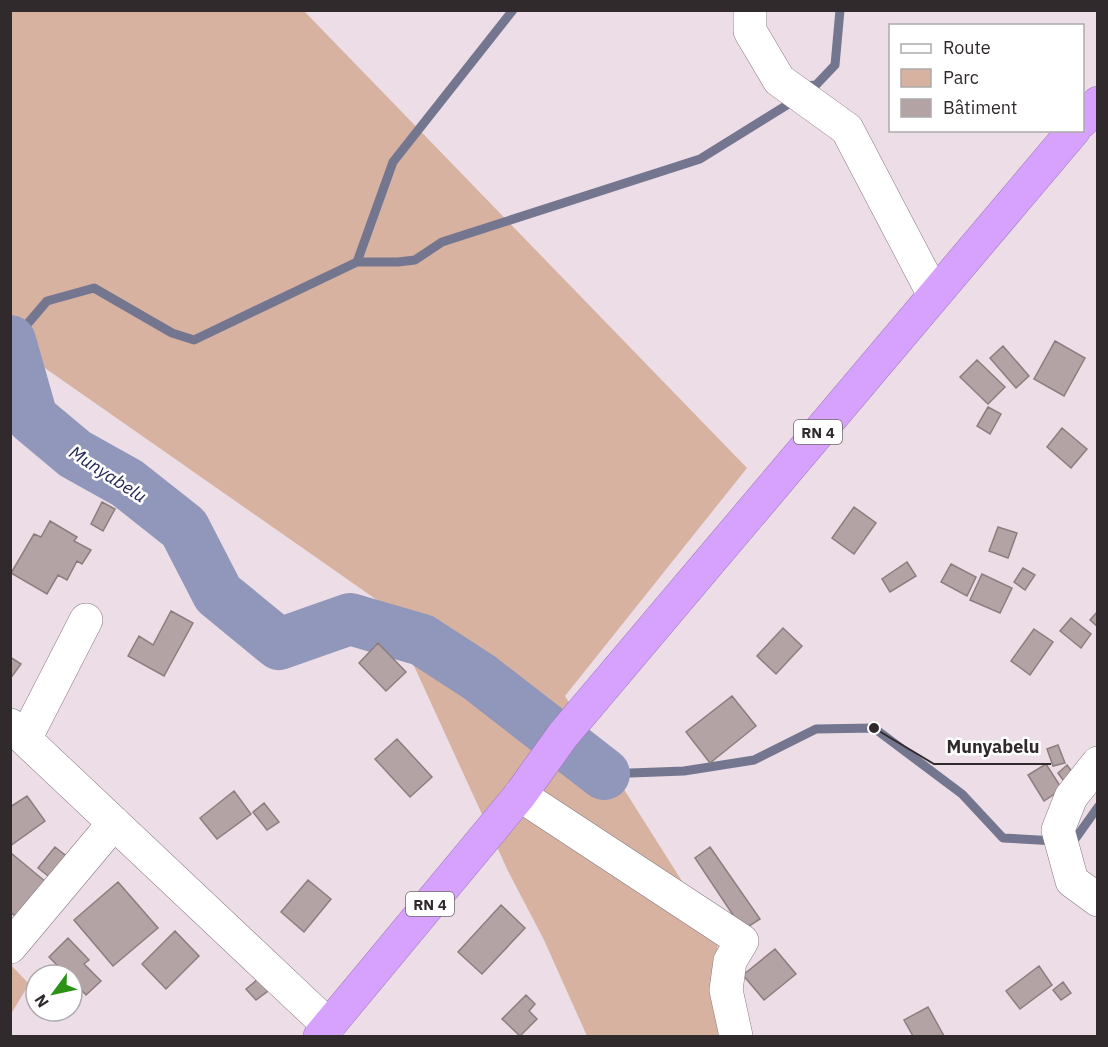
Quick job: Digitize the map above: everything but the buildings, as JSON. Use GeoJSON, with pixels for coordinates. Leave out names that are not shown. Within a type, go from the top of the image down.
{"type":"FeatureCollection","features":[{"type":"Feature","properties":{"kind":"highway"},"geometry":{"type":"LineString","coordinates":[[1084,120],[1098,103]]}},
{"type":"Feature","properties":{"kind":"highway","name":"RN 4"},"geometry":{"type":"LineString","coordinates":[[325,1031],[529,782],[563,735],[1072,132]]}},
{"type":"Feature","properties":{"kind":"street"},"geometry":{"type":"LineString","coordinates":[[750,10],[750,32],[779,80],[848,129],[934,295]]}},
{"type":"Feature","properties":{"kind":"street"},"geometry":{"type":"LineString","coordinates":[[86,620],[18,732],[325,1031]]}},
{"type":"Feature","properties":{"kind":"street"},"geometry":{"type":"LineString","coordinates":[[1098,763],[1071,797],[1058,830],[1072,881],[1098,900]]}},
{"type":"Feature","properties":{"kind":"street"},"geometry":{"type":"LineString","coordinates":[[529,782],[742,941],[730,962],[726,990],[736,1036]]}},
{"type":"Feature","properties":{"kind":"street"},"geometry":{"type":"LineString","coordinates":[[10,947],[114,823]]}},
{"type":"Feature","properties":{"kind":"green space"},"geometry":{"type":"Polygon","coordinates":[[[11,11],[304,11],[747,468],[565,696],[716,935],[729,1036],[587,1036],[544,940],[508,871],[387,607],[32,359],[11,388],[11,11]]]}},
{"type":"Feature","properties":{"kind":"green space"},"geometry":{"type":"Polygon","coordinates":[[[11,965],[24,979],[24,992],[11,1014],[11,965]]]}},
{"type":"Feature","properties":{"kind":"waterway"},"geometry":{"type":"LineString","coordinates":[[357,262],[393,162],[513,10]]}},
{"type":"Feature","properties":{"kind":"waterway"},"geometry":{"type":"LineString","coordinates":[[805,86],[816,85],[835,65],[840,10]]}},
{"type":"Feature","properties":{"kind":"waterway"},"geometry":{"type":"LineString","coordinates":[[12,342],[47,301],[94,288],[172,333],[194,340],[357,262],[415,260],[442,242],[700,159],[787,105]]}},
{"type":"Feature","properties":{"kind":"waterway","name":"Munyabelu"},"geometry":{"type":"LineString","coordinates":[[10,341],[32,418],[75,454],[127,483],[184,528],[218,594],[279,644],[350,619],[422,640],[479,677],[604,774]]}},
{"type":"Feature","properties":{"kind":"waterway","name":"Munyabelu"},"geometry":{"type":"LineString","coordinates":[[604,774],[684,771],[754,760],[816,729],[874,728],[962,794],[1003,838],[1056,841]]}},
{"type":"Feature","properties":{"kind":"waterway","name":"Munyabelu"},"geometry":{"type":"LineString","coordinates":[[1070,842],[1073,842],[1098,807]]}},
{"type":"Feature","properties":{"kind":"place","name":"Munyabelu"},"geometry":{"type":"Point","coordinates":[874,728]}}]}
